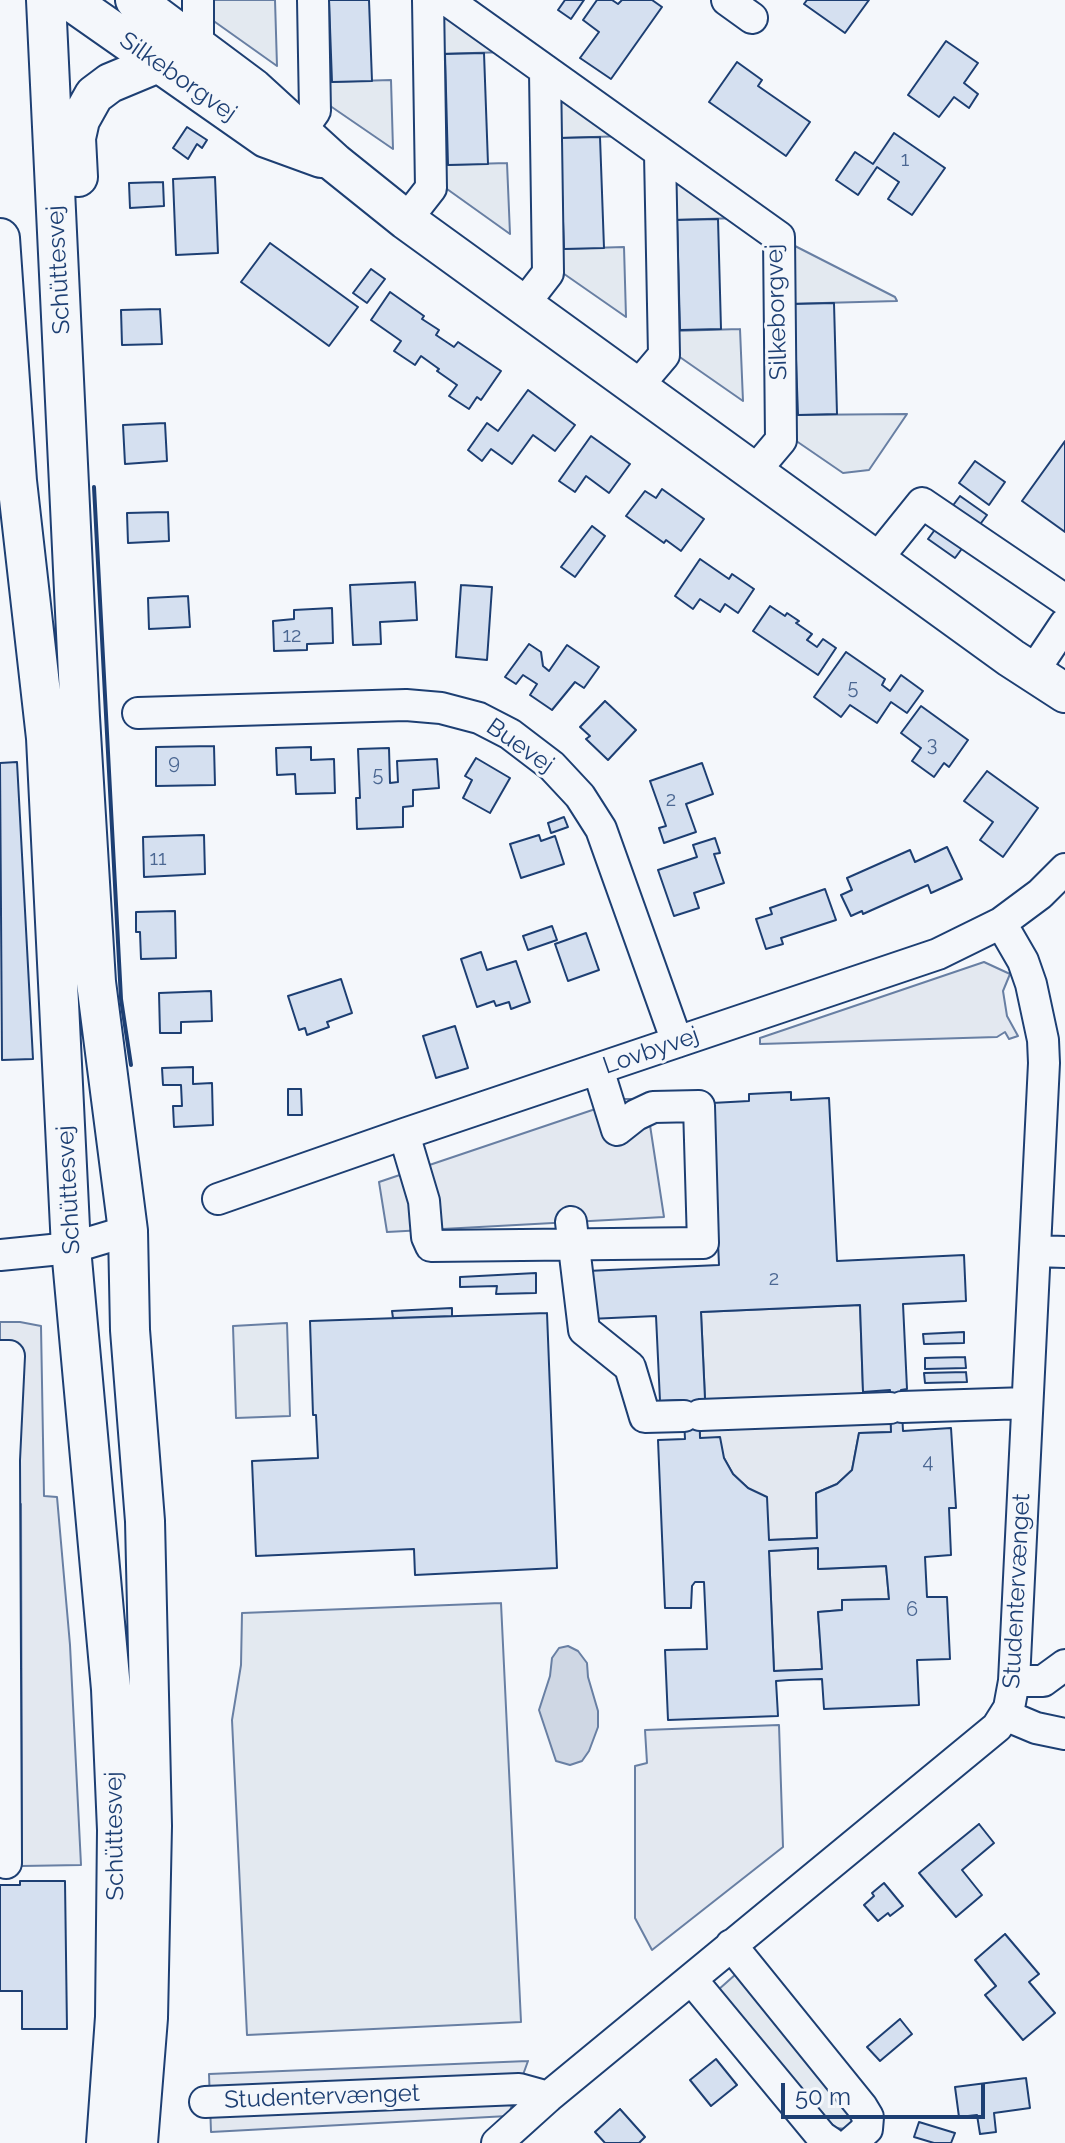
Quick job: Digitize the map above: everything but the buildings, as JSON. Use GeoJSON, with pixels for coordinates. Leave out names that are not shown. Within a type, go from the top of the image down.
{"type":"FeatureCollection","features":[{"type":"Feature","properties":{"kind":"main road","name":"Schüttesvej"},"geometry":{"type":"LineString","coordinates":[[46,0],[71,539],[96,982],[128,1231],[130,1330],[145,1521],[152,1826],[148,2018],[138,2143]]}},
{"type":"Feature","properties":{"kind":"main road","name":"Silkeborgvej"},"geometry":{"type":"LineString","coordinates":[[69,0],[266,138],[335,163]]}},
{"type":"Feature","properties":{"kind":"main road","name":"Silkeborgvej"},"geometry":{"type":"LineString","coordinates":[[135,0],[253,88],[335,163],[406,220],[1065,693]]}},
{"type":"Feature","properties":{"kind":"main road","name":"Schüttesvej"},"geometry":{"type":"LineString","coordinates":[[71,539],[87,354],[76,138],[80,120],[94,95],[110,83],[158,63]]}},
{"type":"Feature","properties":{"kind":"main road","name":"Schüttesvej"},"geometry":{"type":"LineString","coordinates":[[0,238],[17,481],[46,738],[71,1248],[110,1674],[116,1814],[115,2017],[106,2143]]}},
{"type":"Feature","properties":{"kind":"street","name":"Silkeborgvej"},"geometry":{"type":"LineString","coordinates":[[198,0],[198,48]]}},
{"type":"Feature","properties":{"kind":"street"},"geometry":{"type":"LineString","coordinates":[[301,131],[315,111],[313,0]]}},
{"type":"Feature","properties":{"kind":"street"},"geometry":{"type":"LineString","coordinates":[[406,220],[431,188],[428,0]]}},
{"type":"Feature","properties":{"kind":"street","name":"Silkeborgvej"},"geometry":{"type":"LineString","coordinates":[[447,0],[779,237],[781,440],[754,472]]}},
{"type":"Feature","properties":{"kind":"street"},"geometry":{"type":"LineString","coordinates":[[727,0],[752,18]]}},
{"type":"Feature","properties":{"kind":"street"},"geometry":{"type":"LineString","coordinates":[[524,304],[548,273],[545,72]]}},
{"type":"Feature","properties":{"kind":"street"},"geometry":{"type":"LineString","coordinates":[[636,388],[664,355],[660,154]]}},
{"type":"Feature","properties":{"kind":"street"},"geometry":{"type":"LineString","coordinates":[[876,560],[922,503],[1065,600]]}},
{"type":"Feature","properties":{"kind":"street"},"geometry":{"type":"LineString","coordinates":[[1033,672],[1065,624]]}},
{"type":"Feature","properties":{"kind":"street","name":"Buevej"},"geometry":{"type":"LineString","coordinates":[[138,713],[406,705],[441,708],[479,718],[510,734],[552,766],[580,796],[601,829],[677,1042]]}},
{"type":"Feature","properties":{"kind":"street","name":"Lovbyvej"},"geometry":{"type":"LineString","coordinates":[[218,1199],[938,954],[1001,923],[1040,894],[1065,869]]}},
{"type":"Feature","properties":{"kind":"street","name":"Studentervænget"},"geometry":{"type":"LineString","coordinates":[[497,2143],[548,2097],[997,1727],[1009,1708],[1014,1681],[1044,1063],[1043,1040],[1031,984],[1023,961],[1001,923]]}},
{"type":"Feature","properties":{"kind":"street"},"geometry":{"type":"LineString","coordinates":[[404,1134],[424,1201],[427,1237],[431,1246],[572,1234],[703,1243],[699,1106],[653,1107],[636,1115],[617,1130],[598,1069]]}},
{"type":"Feature","properties":{"kind":"street"},"geometry":{"type":"LineString","coordinates":[[0,1255],[71,1248],[128,1231]]}},
{"type":"Feature","properties":{"kind":"street"},"geometry":{"type":"LineString","coordinates":[[572,1234],[584,1330],[630,1367],[645,1417],[1027,1403]]}},
{"type":"Feature","properties":{"kind":"street"},"geometry":{"type":"LineString","coordinates":[[1035,1251],[1065,1252]]}},
{"type":"Feature","properties":{"kind":"street"},"geometry":{"type":"LineString","coordinates":[[0,1356],[9,1356],[4,1460],[6,1863]]}},
{"type":"Feature","properties":{"kind":"street"},"geometry":{"type":"LineString","coordinates":[[1014,1681],[1043,1681],[1065,1665]]}},
{"type":"Feature","properties":{"kind":"street"},"geometry":{"type":"LineString","coordinates":[[1005,1715],[1036,1728],[1065,1734]]}},
{"type":"Feature","properties":{"kind":"street"},"geometry":{"type":"LineString","coordinates":[[731,1945],[862,2107],[868,2117],[867,2129],[851,2143]]}},
{"type":"Feature","properties":{"kind":"street"},"geometry":{"type":"LineString","coordinates":[[692,1980],[822,2137],[831,2143]]}},
{"type":"Feature","properties":{"kind":"street","name":"Studentervænget"},"geometry":{"type":"LineString","coordinates":[[205,2102],[438,2085],[519,2089],[548,2097]]}},
{"type":"Feature","properties":{"kind":"shaded area"},"geometry":{"type":"Polygon","coordinates":[[[208,0],[275,0],[277,66],[208,17],[208,0]]]}},
{"type":"Feature","properties":{"kind":"shaded area"},"geometry":{"type":"Polygon","coordinates":[[[438,0],[508,52],[436,54],[438,0]]]}},
{"type":"Feature","properties":{"kind":"shaded area"},"geometry":{"type":"Polygon","coordinates":[[[391,80],[393,149],[323,101],[324,82],[391,80]]]}},
{"type":"Feature","properties":{"kind":"shaded area"},"geometry":{"type":"Polygon","coordinates":[[[560,89],[627,136],[560,138],[560,89]]]}},
{"type":"Feature","properties":{"kind":"shaded area"},"geometry":{"type":"Polygon","coordinates":[[[507,163],[510,234],[440,184],[439,165],[507,163]]]}},
{"type":"Feature","properties":{"kind":"shaded area"},"geometry":{"type":"Polygon","coordinates":[[[667,166],[740,218],[669,220],[667,166]]]}},
{"type":"Feature","properties":{"kind":"shaded area"},"geometry":{"type":"Polygon","coordinates":[[[789,246],[795,246],[895,297],[897,301],[785,304],[789,246]]]}},
{"type":"Feature","properties":{"kind":"shaded area"},"geometry":{"type":"Polygon","coordinates":[[[624,247],[626,317],[557,269],[557,249],[624,247]]]}},
{"type":"Feature","properties":{"kind":"shaded area"},"geometry":{"type":"Polygon","coordinates":[[[740,329],[743,401],[674,353],[673,331],[740,329]]]}},
{"type":"Feature","properties":{"kind":"shaded area"},"geometry":{"type":"Polygon","coordinates":[[[907,414],[869,470],[843,473],[789,436],[789,415],[907,414]]]}},
{"type":"Feature","properties":{"kind":"shaded area"},"geometry":{"type":"Polygon","coordinates":[[[984,962],[1010,974],[1003,991],[1007,1016],[1018,1036],[1009,1039],[1005,1032],[997,1037],[760,1044],[760,1038],[984,962]]]}},
{"type":"Feature","properties":{"kind":"shaded area"},"geometry":{"type":"Polygon","coordinates":[[[625,1099],[646,1099],[664,1217],[387,1232],[379,1182],[625,1099]]]}},
{"type":"Feature","properties":{"kind":"shaded area"},"geometry":{"type":"Polygon","coordinates":[[[860,1305],[863,1391],[890,1390],[891,1432],[859,1433],[852,1470],[837,1484],[816,1493],[817,1538],[769,1540],[748,1488],[733,1474],[724,1458],[700,1438],[699,1399],[705,1398],[701,1312],[860,1305]]]}},
{"type":"Feature","properties":{"kind":"shaded area"},"geometry":{"type":"Polygon","coordinates":[[[0,1322],[41,1326],[44,1496],[57,1497],[70,1645],[81,1865],[22,1866],[21,1504],[0,1504],[0,1322]]]}},
{"type":"Feature","properties":{"kind":"shaded area"},"geometry":{"type":"Polygon","coordinates":[[[287,1323],[290,1416],[236,1418],[233,1326],[287,1323]]]}},
{"type":"Feature","properties":{"kind":"shaded area"},"geometry":{"type":"Polygon","coordinates":[[[818,1548],[819,1569],[886,1566],[889,1599],[842,1600],[842,1610],[818,1612],[822,1669],[774,1671],[769,1551],[818,1548]]]}},
{"type":"Feature","properties":{"kind":"shaded area"},"geometry":{"type":"Polygon","coordinates":[[[501,1603],[521,2022],[247,2035],[232,1720],[241,1665],[242,1613],[501,1603]]]}},
{"type":"Feature","properties":{"kind":"shaded area"},"geometry":{"type":"Polygon","coordinates":[[[568,1646],[578,1651],[587,1663],[598,1711],[598,1727],[589,1751],[582,1761],[570,1765],[556,1761],[539,1710],[550,1676],[552,1658],[559,1648],[568,1646]]]}},
{"type":"Feature","properties":{"kind":"shaded area"},"geometry":{"type":"Polygon","coordinates":[[[779,1725],[783,1847],[652,1950],[635,1918],[635,1766],[647,1763],[645,1730],[779,1725]]]}},
{"type":"Feature","properties":{"kind":"shaded area"},"geometry":{"type":"Polygon","coordinates":[[[736,1974],[851,2113],[852,2122],[847,2129],[835,2128],[718,1990],[736,1974]]]}},
{"type":"Feature","properties":{"kind":"shaded area"},"geometry":{"type":"Polygon","coordinates":[[[528,2061],[508,2116],[211,2132],[209,2074],[528,2061]]]}},
{"type":"Feature","properties":{"kind":"wall"},"geometry":{"type":"LineString","coordinates":[[94,487],[121,999],[131,1065]]}}]}
